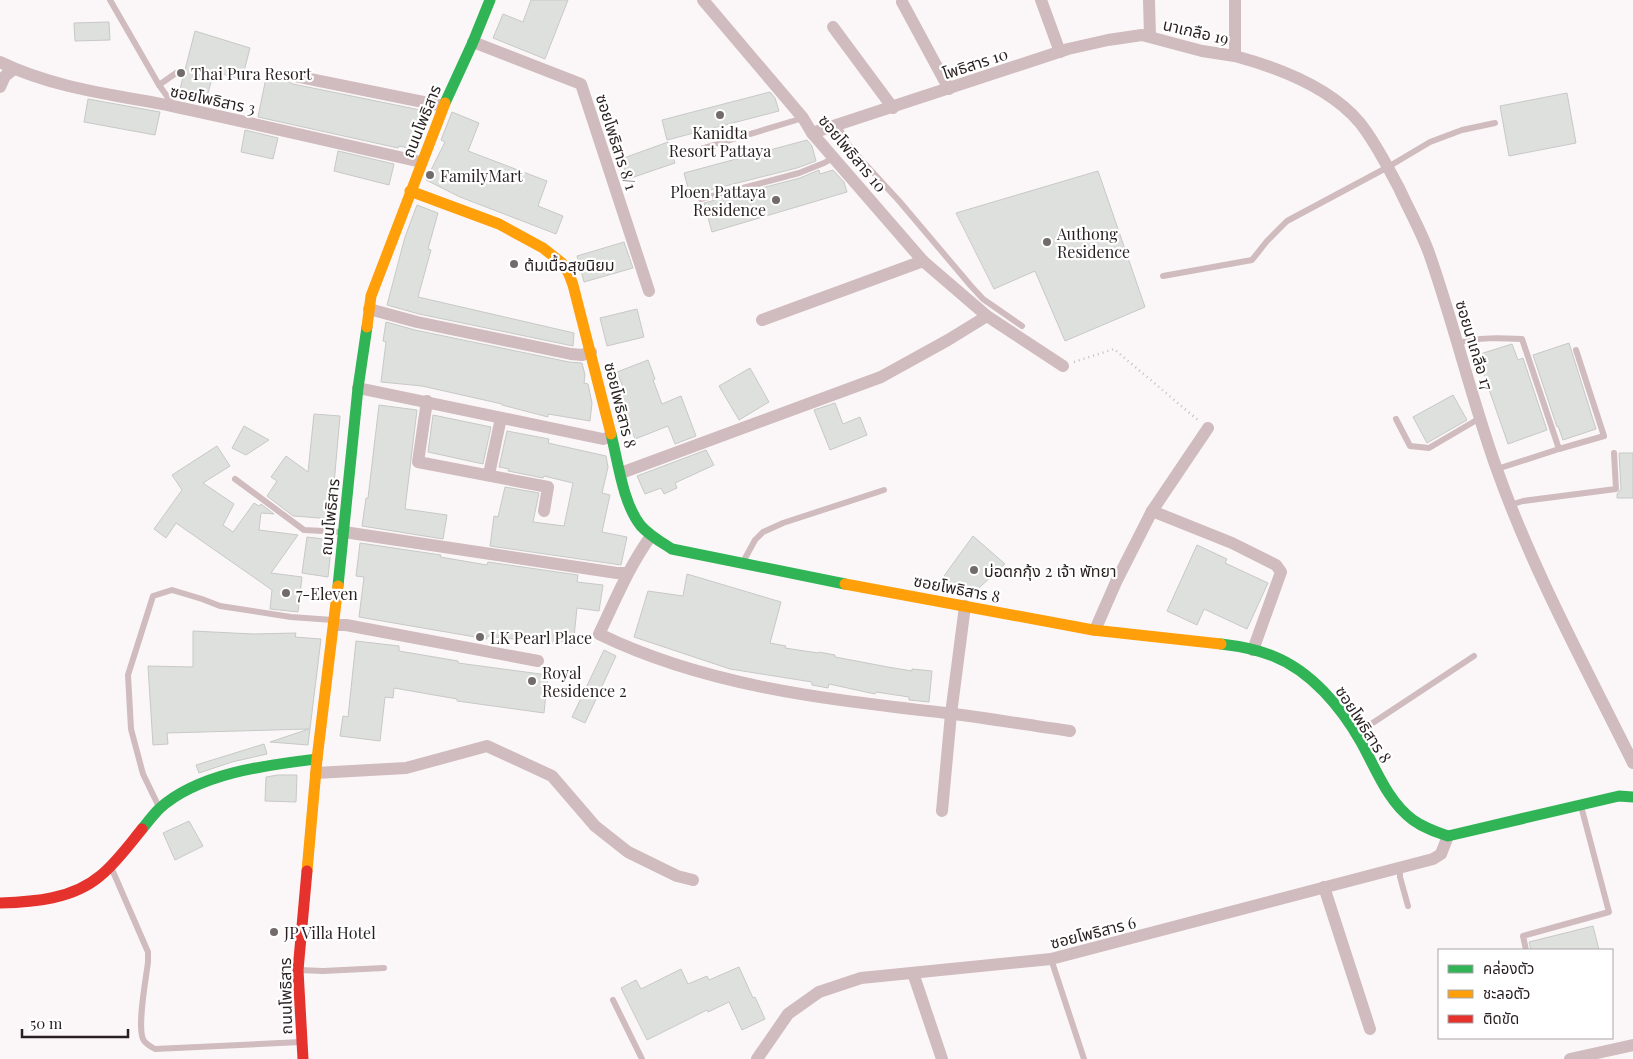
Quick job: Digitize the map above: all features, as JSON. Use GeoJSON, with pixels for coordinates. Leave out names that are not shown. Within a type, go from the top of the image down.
{"type":"FeatureCollection","features":[{"type":"Feature","properties":{"kind":"street","name":"ถนนโพธิสาร"},"geometry":{"type":"LineString","coordinates":[[303,1059],[298,970],[317,759],[334,623],[358,388],[371,296],[443,106],[490,0]]}},
{"type":"Feature","properties":{"kind":"street","name":"ซอยโพธิสาร 10"},"geometry":{"type":"LineString","coordinates":[[703,0],[803,118],[812,133],[923,261],[987,316],[1063,366]]}},
{"type":"Feature","properties":{"kind":"street"},"geometry":{"type":"LineString","coordinates":[[1041,0],[1060,52]]}},
{"type":"Feature","properties":{"kind":"street"},"geometry":{"type":"LineString","coordinates":[[1150,0],[1150,36]]}},
{"type":"Feature","properties":{"kind":"street"},"geometry":{"type":"LineString","coordinates":[[1235,0],[1235,56]]}},
{"type":"Feature","properties":{"kind":"street"},"geometry":{"type":"LineString","coordinates":[[902,2],[948,89]]}},
{"type":"Feature","properties":{"kind":"street"},"geometry":{"type":"LineString","coordinates":[[832,27],[893,108]]}},
{"type":"Feature","properties":{"kind":"street","name":"โพธิสาร 10"},"geometry":{"type":"LineString","coordinates":[[812,133],[1060,52],[1134,35],[1150,36]]}},
{"type":"Feature","properties":{"kind":"street","name":"นาเกลือ 19"},"geometry":{"type":"LineString","coordinates":[[1150,36],[1202,51],[1235,56]]}},
{"type":"Feature","properties":{"kind":"street","name":"ซอยโพธิสาร 8/1"},"geometry":{"type":"LineString","coordinates":[[473,42],[581,84],[650,291]]}},
{"type":"Feature","properties":{"kind":"street","name":"ซอยนาเกลือ 17"},"geometry":{"type":"LineString","coordinates":[[1235,56],[1260,62],[1294,77],[1316,87],[1338,102],[1361,124],[1388,167],[1429,252],[1480,418],[1510,506],[1633,762]]}},
{"type":"Feature","properties":{"kind":"street","name":"ซอยโพธิสาร 3"},"geometry":{"type":"LineString","coordinates":[[0,62],[14,69],[65,85],[175,107],[421,162]]}},
{"type":"Feature","properties":{"kind":"street"},"geometry":{"type":"LineString","coordinates":[[0,87],[5,76],[14,69]]}},
{"type":"Feature","properties":{"kind":"street"},"geometry":{"type":"LineString","coordinates":[[294,76],[443,106]]}},
{"type":"Feature","properties":{"kind":"street","name":"ซอยโพธิสาร 8"},"geometry":{"type":"LineString","coordinates":[[410,191],[500,224],[544,248],[562,263],[573,285],[629,506],[638,523],[651,536],[672,549],[965,606],[1095,630],[1186,640],[1269,654],[1298,670],[1320,688],[1337,706],[1368,754],[1381,782],[1400,808],[1426,828],[1448,836]]}},
{"type":"Feature","properties":{"kind":"street"},"geometry":{"type":"LineString","coordinates":[[762,320],[923,261]]}},
{"type":"Feature","properties":{"kind":"street"},"geometry":{"type":"LineString","coordinates":[[369,310],[417,322],[571,354],[582,355],[591,352]]}},
{"type":"Feature","properties":{"kind":"street"},"geometry":{"type":"LineString","coordinates":[[621,473],[882,377],[987,316]]}},
{"type":"Feature","properties":{"kind":"street"},"geometry":{"type":"LineString","coordinates":[[358,388],[603,439],[611,437]]}},
{"type":"Feature","properties":{"kind":"street"},"geometry":{"type":"LineString","coordinates":[[427,401],[418,462],[489,474],[548,487],[544,511]]}},
{"type":"Feature","properties":{"kind":"street"},"geometry":{"type":"LineString","coordinates":[[489,474],[500,418]]}},
{"type":"Feature","properties":{"kind":"street"},"geometry":{"type":"LineString","coordinates":[[1095,630],[1116,582],[1152,511],[1208,428]]}},
{"type":"Feature","properties":{"kind":"street"},"geometry":{"type":"LineString","coordinates":[[1152,511],[1232,543],[1276,565],[1281,572],[1252,650]]}},
{"type":"Feature","properties":{"kind":"street"},"geometry":{"type":"LineString","coordinates":[[344,532],[480,554],[627,573]]}},
{"type":"Feature","properties":{"kind":"street"},"geometry":{"type":"LineString","coordinates":[[651,536],[627,573],[599,634],[628,648],[723,679],[824,699],[951,714],[1070,731]]}},
{"type":"Feature","properties":{"kind":"street"},"geometry":{"type":"LineString","coordinates":[[942,811],[951,714],[965,606]]}},
{"type":"Feature","properties":{"kind":"street"},"geometry":{"type":"LineString","coordinates":[[334,623],[538,661]]}},
{"type":"Feature","properties":{"kind":"street"},"geometry":{"type":"LineString","coordinates":[[316,773],[406,768],[487,746],[552,776],[595,826],[628,852],[677,876],[693,880]]}},
{"type":"Feature","properties":{"kind":"street"},"geometry":{"type":"LineString","coordinates":[[0,902],[31,902],[67,895],[96,881],[160,809],[208,782],[234,773],[274,764],[317,759]]}},
{"type":"Feature","properties":{"kind":"street"},"geometry":{"type":"LineString","coordinates":[[1448,836],[1580,804],[1619,796],[1633,796]]}},
{"type":"Feature","properties":{"kind":"street","name":"ซอยโพธิสาร 6"},"geometry":{"type":"LineString","coordinates":[[756,1059],[788,1014],[819,992],[860,978],[1051,959],[1433,859],[1441,854],[1448,836]]}},
{"type":"Feature","properties":{"kind":"street"},"geometry":{"type":"LineString","coordinates":[[1324,887],[1370,1029]]}},
{"type":"Feature","properties":{"kind":"street"},"geometry":{"type":"LineString","coordinates":[[913,972],[942,1059]]}},
{"type":"Feature","properties":{"kind":"street"},"geometry":{"type":"LineString","coordinates":[[1570,1059],[1633,1045]]}},
{"type":"Feature","properties":{"kind":"lane"},"geometry":{"type":"LineString","coordinates":[[110,0],[159,85],[175,107]]}},
{"type":"Feature","properties":{"kind":"lane"},"geometry":{"type":"LineString","coordinates":[[159,85],[176,73]]}},
{"type":"Feature","properties":{"kind":"lane"},"geometry":{"type":"LineString","coordinates":[[687,153],[803,118]]}},
{"type":"Feature","properties":{"kind":"lane"},"geometry":{"type":"LineString","coordinates":[[1163,276],[1252,260],[1267,241],[1287,221],[1388,167],[1430,142],[1462,130],[1495,123]]}},
{"type":"Feature","properties":{"kind":"lane"},"geometry":{"type":"LineString","coordinates":[[838,126],[847,143],[856,154],[906,209],[971,286],[983,299],[1022,326]]}},
{"type":"Feature","properties":{"kind":"lane"},"geometry":{"type":"LineString","coordinates":[[701,200],[799,173],[834,158]]}},
{"type":"Feature","properties":{"kind":"lane"},"geometry":{"type":"LineString","coordinates":[[1458,343],[1469,340],[1522,339],[1559,449]]}},
{"type":"Feature","properties":{"kind":"lane"},"geometry":{"type":"LineString","coordinates":[[1497,469],[1604,436],[1576,350]]}},
{"type":"Feature","properties":{"kind":"lane"},"geometry":{"type":"LineString","coordinates":[[1396,419],[1410,446],[1429,448],[1480,418]]}},
{"type":"Feature","properties":{"kind":"lane"},"geometry":{"type":"LineString","coordinates":[[1510,506],[1523,501],[1616,489],[1614,453]]}},
{"type":"Feature","properties":{"kind":"lane"},"geometry":{"type":"LineString","coordinates":[[236,479],[304,530],[344,532]]}},
{"type":"Feature","properties":{"kind":"lane"},"geometry":{"type":"LineString","coordinates":[[742,563],[755,540],[763,532],[783,523],[884,490]]}},
{"type":"Feature","properties":{"kind":"lane"},"geometry":{"type":"LineString","coordinates":[[160,809],[143,774],[131,730],[128,675],[153,596],[172,590],[202,598],[220,606],[334,623]]}},
{"type":"Feature","properties":{"kind":"lane"},"geometry":{"type":"LineString","coordinates":[[1355,734],[1474,656]]}},
{"type":"Feature","properties":{"kind":"lane"},"geometry":{"type":"LineString","coordinates":[[1526,949],[1523,936],[1609,912],[1580,804]]}},
{"type":"Feature","properties":{"kind":"lane"},"geometry":{"type":"LineString","coordinates":[[111,866],[148,952],[140,1026],[142,1038],[146,1044],[155,1049],[302,1042]]}},
{"type":"Feature","properties":{"kind":"lane"},"geometry":{"type":"LineString","coordinates":[[1400,868],[1400,877],[1408,906]]}},
{"type":"Feature","properties":{"kind":"lane"},"geometry":{"type":"LineString","coordinates":[[1051,959],[1084,1059]]}},
{"type":"Feature","properties":{"kind":"lane"},"geometry":{"type":"LineString","coordinates":[[298,970],[323,971],[384,968]]}},
{"type":"Feature","properties":{"kind":"lane"},"geometry":{"type":"LineString","coordinates":[[613,1000],[642,1059]]}},
{"type":"Feature","properties":{"kind":"path"},"geometry":{"type":"LineString","coordinates":[[1063,366],[1114,348],[1208,428]]}},
{"type":"Feature","properties":{"kind":"building"},"geometry":{"type":"Polygon","coordinates":[[[531,0],[568,0],[545,59],[493,38],[503,14],[523,22],[531,0]]]}},
{"type":"Feature","properties":{"kind":"building"},"geometry":{"type":"Polygon","coordinates":[[[109,22],[110,40],[75,41],[74,23],[109,22]]]}},
{"type":"Feature","properties":{"kind":"building"},"geometry":{"type":"Polygon","coordinates":[[[195,31],[250,48],[242,79],[214,72],[206,100],[179,93],[195,31]]]}},
{"type":"Feature","properties":{"kind":"building"},"geometry":{"type":"Polygon","coordinates":[[[267,73],[287,78],[293,84],[430,112],[413,149],[399,146],[398,148],[258,117],[267,73]]]}},
{"type":"Feature","properties":{"kind":"building","name":"Kanidta Resort Pattaya"},"geometry":{"type":"Polygon","coordinates":[[[770,92],[775,98],[779,111],[667,140],[662,120],[770,92]]]}},
{"type":"Feature","properties":{"kind":"building"},"geometry":{"type":"Polygon","coordinates":[[[1567,93],[1576,143],[1509,156],[1500,106],[1567,93]]]}},
{"type":"Feature","properties":{"kind":"building"},"geometry":{"type":"Polygon","coordinates":[[[88,99],[160,112],[155,135],[84,122],[88,99]]]}},
{"type":"Feature","properties":{"kind":"building"},"geometry":{"type":"Polygon","coordinates":[[[452,112],[479,123],[468,151],[547,181],[538,206],[563,216],[556,234],[460,197],[426,180],[445,142],[441,140],[452,112]]]}},
{"type":"Feature","properties":{"kind":"building"},"geometry":{"type":"Polygon","coordinates":[[[245,130],[278,138],[273,159],[241,152],[245,130]]]}},
{"type":"Feature","properties":{"kind":"building"},"geometry":{"type":"Polygon","coordinates":[[[807,140],[812,146],[816,161],[797,168],[690,195],[684,173],[807,140]]]}},
{"type":"Feature","properties":{"kind":"building"},"geometry":{"type":"Polygon","coordinates":[[[668,142],[675,163],[628,179],[621,159],[668,142]]]}},
{"type":"Feature","properties":{"kind":"building"},"geometry":{"type":"Polygon","coordinates":[[[338,151],[394,164],[389,185],[334,171],[338,151]]]}},
{"type":"Feature","properties":{"kind":"building","name":"Ploen Pattaya Residence"},"geometry":{"type":"Polygon","coordinates":[[[819,170],[820,174],[833,170],[844,182],[847,192],[712,232],[704,203],[800,178],[819,170]]]}},
{"type":"Feature","properties":{"kind":"building","name":"Authong Residence"},"geometry":{"type":"Polygon","coordinates":[[[1098,171],[1145,307],[1065,341],[1035,271],[994,289],[956,213],[1098,171]]]}},
{"type":"Feature","properties":{"kind":"building"},"geometry":{"type":"Polygon","coordinates":[[[417,205],[438,213],[428,249],[431,250],[418,297],[574,333],[573,346],[419,314],[387,305],[405,237],[417,205]]]}},
{"type":"Feature","properties":{"kind":"building"},"geometry":{"type":"Polygon","coordinates":[[[624,242],[633,268],[584,282],[577,256],[624,242]]]}},
{"type":"Feature","properties":{"kind":"building"},"geometry":{"type":"Polygon","coordinates":[[[637,309],[644,337],[607,346],[600,318],[637,309]]]}},
{"type":"Feature","properties":{"kind":"building"},"geometry":{"type":"Polygon","coordinates":[[[386,322],[415,330],[569,362],[582,363],[585,375],[584,383],[588,384],[592,403],[590,421],[548,414],[548,417],[502,404],[422,386],[381,382],[386,342],[383,341],[386,322]]]}},
{"type":"Feature","properties":{"kind":"building"},"geometry":{"type":"Polygon","coordinates":[[[1569,343],[1596,429],[1563,440],[1533,355],[1569,343]]]}},
{"type":"Feature","properties":{"kind":"building"},"geometry":{"type":"Polygon","coordinates":[[[1512,344],[1518,360],[1523,358],[1547,430],[1508,444],[1477,355],[1512,344]]]}},
{"type":"Feature","properties":{"kind":"building"},"geometry":{"type":"Polygon","coordinates":[[[648,360],[662,404],[681,396],[696,436],[675,444],[668,426],[635,439],[617,398],[626,395],[617,372],[648,360]]]}},
{"type":"Feature","properties":{"kind":"building"},"geometry":{"type":"Polygon","coordinates":[[[750,368],[769,402],[739,420],[719,386],[750,368]]]}},
{"type":"Feature","properties":{"kind":"building"},"geometry":{"type":"Polygon","coordinates":[[[1453,395],[1467,420],[1427,443],[1413,417],[1453,395]]]}},
{"type":"Feature","properties":{"kind":"building"},"geometry":{"type":"Polygon","coordinates":[[[835,403],[843,424],[860,417],[867,435],[830,450],[814,410],[835,403]]]}},
{"type":"Feature","properties":{"kind":"building"},"geometry":{"type":"Polygon","coordinates":[[[379,405],[417,410],[405,509],[447,515],[443,539],[362,526],[366,498],[368,498],[379,405]]]}},
{"type":"Feature","properties":{"kind":"building"},"geometry":{"type":"Polygon","coordinates":[[[314,414],[340,416],[333,519],[293,516],[267,496],[277,481],[271,477],[286,456],[308,472],[314,414]]]}},
{"type":"Feature","properties":{"kind":"building"},"geometry":{"type":"Polygon","coordinates":[[[433,415],[491,427],[483,464],[428,452],[433,415]]]}},
{"type":"Feature","properties":{"kind":"building"},"geometry":{"type":"Polygon","coordinates":[[[244,426],[269,440],[246,455],[232,448],[244,426]]]}},
{"type":"Feature","properties":{"kind":"building"},"geometry":{"type":"Polygon","coordinates":[[[507,431],[549,439],[548,443],[606,456],[608,467],[602,493],[610,495],[602,532],[627,537],[621,565],[490,546],[494,516],[498,517],[505,487],[539,493],[533,522],[564,526],[573,483],[544,476],[543,478],[508,471],[509,469],[499,467],[507,431]]]}},
{"type":"Feature","properties":{"kind":"building"},"geometry":{"type":"Polygon","coordinates":[[[217,446],[230,466],[203,483],[234,504],[223,525],[233,532],[254,503],[259,506],[261,504],[274,514],[261,513],[259,530],[298,535],[271,573],[302,577],[298,612],[270,609],[272,590],[176,523],[166,538],[154,529],[182,490],[172,475],[217,446]]]}},
{"type":"Feature","properties":{"kind":"building"},"geometry":{"type":"Polygon","coordinates":[[[706,450],[714,465],[675,483],[677,488],[664,494],[661,488],[645,494],[637,476],[706,450]]]}},
{"type":"Feature","properties":{"kind":"building"},"geometry":{"type":"Polygon","coordinates":[[[1619,453],[1633,453],[1633,498],[1617,498],[1617,494],[1621,489],[1619,453]]]}},
{"type":"Feature","properties":{"kind":"building","name":"บ่อตกกุ้ง 2 เจ้า พัทยา"},"geometry":{"type":"Polygon","coordinates":[[[973,536],[1005,564],[969,597],[964,596],[944,576],[973,536]]]}},
{"type":"Feature","properties":{"kind":"building"},"geometry":{"type":"Polygon","coordinates":[[[307,537],[332,540],[328,577],[302,573],[307,537]]]}},
{"type":"Feature","properties":{"kind":"building"},"geometry":{"type":"Polygon","coordinates":[[[360,543],[441,555],[440,557],[487,565],[488,562],[578,575],[577,582],[603,585],[599,611],[577,608],[573,646],[487,636],[487,639],[359,617],[364,577],[356,576],[360,543]]]}},
{"type":"Feature","properties":{"kind":"building"},"geometry":{"type":"Polygon","coordinates":[[[1197,545],[1227,559],[1225,563],[1268,583],[1247,629],[1204,609],[1197,625],[1167,611],[1197,545]]]}},
{"type":"Feature","properties":{"kind":"building"},"geometry":{"type":"Polygon","coordinates":[[[687,574],[781,602],[770,643],[786,646],[785,648],[819,652],[888,667],[912,671],[912,669],[932,671],[929,702],[909,700],[909,697],[876,692],[875,694],[829,684],[828,688],[812,685],[812,682],[730,669],[634,637],[648,591],[683,596],[687,574]]]}},
{"type":"Feature","properties":{"kind":"building"},"geometry":{"type":"Polygon","coordinates":[[[193,631],[253,634],[296,633],[295,637],[321,639],[308,745],[270,742],[309,729],[167,733],[168,744],[153,745],[148,666],[193,667],[193,631]]]}},
{"type":"Feature","properties":{"kind":"building"},"geometry":{"type":"Polygon","coordinates":[[[356,641],[399,646],[399,651],[458,661],[458,663],[548,675],[544,713],[457,701],[457,699],[394,688],[393,698],[385,697],[380,741],[340,736],[343,716],[348,717],[356,641]]]}},
{"type":"Feature","properties":{"kind":"building"},"geometry":{"type":"Polygon","coordinates":[[[604,650],[616,656],[585,723],[572,717],[604,650]]]}},
{"type":"Feature","properties":{"kind":"building"},"geometry":{"type":"Polygon","coordinates":[[[264,744],[267,754],[232,762],[199,773],[196,765],[264,744]]]}},
{"type":"Feature","properties":{"kind":"building"},"geometry":{"type":"Polygon","coordinates":[[[297,775],[296,802],[265,801],[266,777],[297,775]]]}},
{"type":"Feature","properties":{"kind":"building"},"geometry":{"type":"Polygon","coordinates":[[[189,821],[203,846],[175,860],[163,833],[189,821]]]}},
{"type":"Feature","properties":{"kind":"building"},"geometry":{"type":"Polygon","coordinates":[[[1593,926],[1599,949],[1531,949],[1529,942],[1593,926]]]}},
{"type":"Feature","properties":{"kind":"building"},"geometry":{"type":"Polygon","coordinates":[[[739,967],[765,1019],[742,1030],[729,1002],[708,1012],[707,1010],[647,1040],[621,988],[636,980],[641,989],[681,969],[688,984],[707,976],[709,980],[739,967]]]}},
{"type":"Feature","properties":{"kind":"traffic: fast"},"geometry":{"type":"LineString","coordinates":[[445,103],[490,0]]}},
{"type":"Feature","properties":{"kind":"traffic: fast"},"geometry":{"type":"LineString","coordinates":[[338,586],[358,388],[367,327]]}},
{"type":"Feature","properties":{"kind":"traffic: fast"},"geometry":{"type":"LineString","coordinates":[[611,434],[625,495],[635,517],[648,533],[672,549],[845,584]]}},
{"type":"Feature","properties":{"kind":"traffic: fast"},"geometry":{"type":"LineString","coordinates":[[1221,644],[1247,648],[1273,656],[1300,671],[1312,681],[1334,703],[1353,729],[1396,804],[1404,813],[1421,825],[1448,836],[1619,796],[1633,797]]}},
{"type":"Feature","properties":{"kind":"traffic: fast"},"geometry":{"type":"LineString","coordinates":[[142,829],[159,809],[193,787],[213,779],[255,768],[317,759]]}},
{"type":"Feature","properties":{"kind":"traffic: slow"},"geometry":{"type":"LineString","coordinates":[[367,327],[371,296],[445,103]]}},
{"type":"Feature","properties":{"kind":"traffic: slow"},"geometry":{"type":"LineString","coordinates":[[410,191],[499,224],[543,248],[562,263],[573,285],[611,434]]}},
{"type":"Feature","properties":{"kind":"traffic: slow"},"geometry":{"type":"LineString","coordinates":[[845,584],[1093,630],[1221,644]]}},
{"type":"Feature","properties":{"kind":"traffic: slow"},"geometry":{"type":"LineString","coordinates":[[307,871],[317,759],[338,586]]}},
{"type":"Feature","properties":{"kind":"traffic: jam"},"geometry":{"type":"LineString","coordinates":[[0,903],[53,898],[78,890],[106,871],[142,829]]}},
{"type":"Feature","properties":{"kind":"traffic: jam"},"geometry":{"type":"LineString","coordinates":[[303,1059],[298,970],[307,871]]}},
{"type":"Feature","properties":{"kind":"place","name":"Thai Pura Resort"},"geometry":{"type":"Point","coordinates":[181,73]}},
{"type":"Feature","properties":{"kind":"place","name":"Kanidta Resort Pattaya"},"geometry":{"type":"Point","coordinates":[720,115]}},
{"type":"Feature","properties":{"kind":"place","name":"FamilyMart"},"geometry":{"type":"Point","coordinates":[430,175]}},
{"type":"Feature","properties":{"kind":"place","name":"Ploen Pattaya Residence"},"geometry":{"type":"Point","coordinates":[776,200]}},
{"type":"Feature","properties":{"kind":"place","name":"Authong Residence"},"geometry":{"type":"Point","coordinates":[1047,242]}},
{"type":"Feature","properties":{"kind":"place","name":"ต้มเนื้อสุขนิยม"},"geometry":{"type":"Point","coordinates":[514,264]}},
{"type":"Feature","properties":{"kind":"place","name":"บ่อตกกุ้ง 2 เจ้า พัทยา"},"geometry":{"type":"Point","coordinates":[974,570]}},
{"type":"Feature","properties":{"kind":"place","name":"7-Eleven"},"geometry":{"type":"Point","coordinates":[286,593]}},
{"type":"Feature","properties":{"kind":"place","name":"LK Pearl Place"},"geometry":{"type":"Point","coordinates":[480,637]}},
{"type":"Feature","properties":{"kind":"place","name":"Royal Residence 2"},"geometry":{"type":"Point","coordinates":[532,681]}},
{"type":"Feature","properties":{"kind":"place","name":"JP Villa Hotel"},"geometry":{"type":"Point","coordinates":[274,932]}}]}
